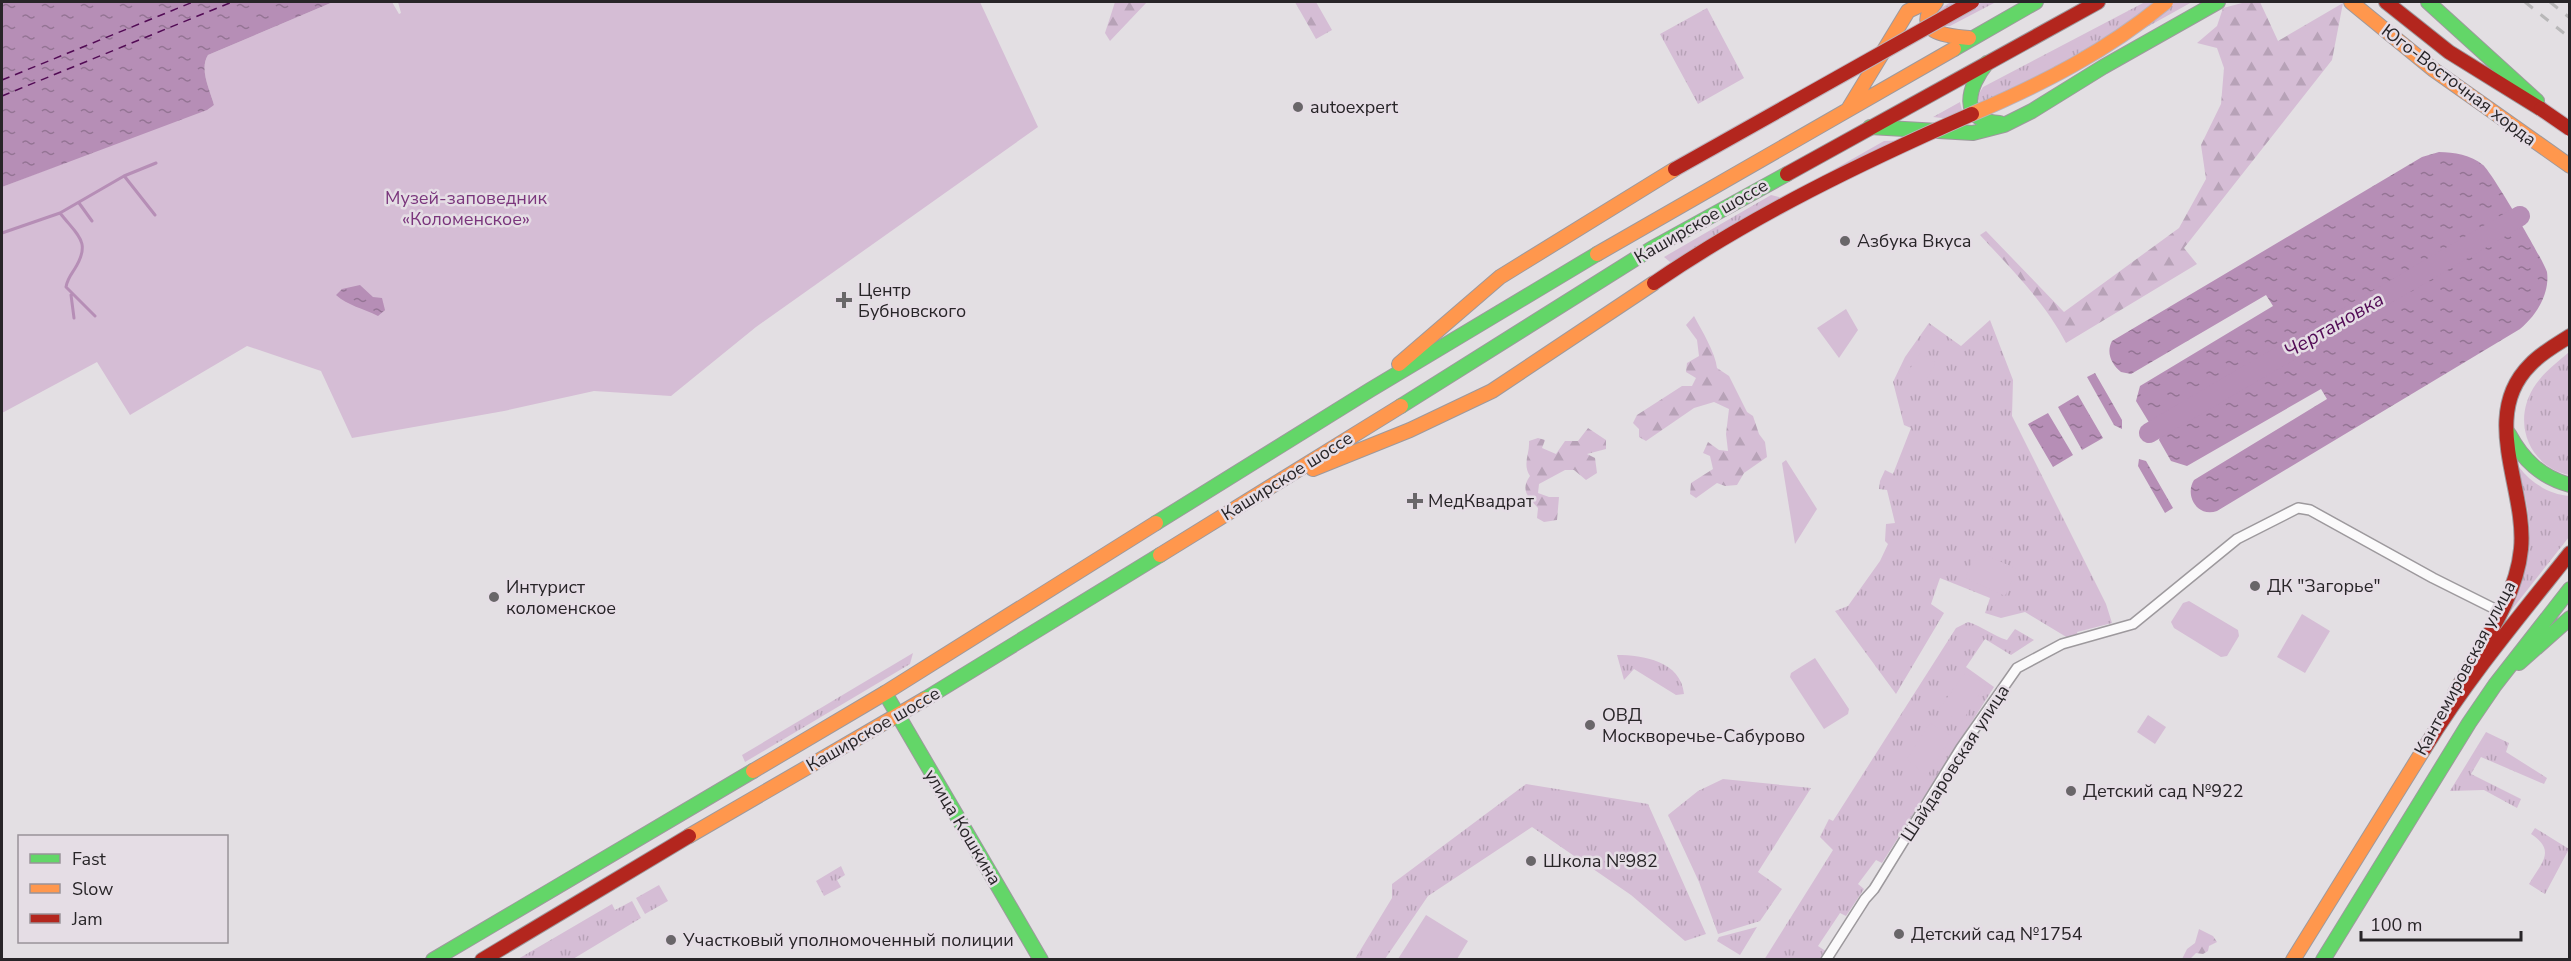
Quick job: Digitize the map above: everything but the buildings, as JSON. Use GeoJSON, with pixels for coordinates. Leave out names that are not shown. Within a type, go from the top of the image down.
{"type":"FeatureCollection","features":[{"type":"Feature","properties":{"kind":"main road"},"geometry":{"type":"LineString","coordinates":[[1849,108],[1908,11],[1927,2]]}},
{"type":"Feature","properties":{"kind":"main road"},"geometry":{"type":"LineString","coordinates":[[1936,2],[1927,14],[1927,23],[1932,31],[1941,35],[1969,38]]}},
{"type":"Feature","properties":{"kind":"main road"},"geometry":{"type":"LineString","coordinates":[[1370,390],[1500,277],[1675,169],[1796,104],[1972,2]]}},
{"type":"Feature","properties":{"kind":"main road","name":"Каширское шоссе"},"geometry":{"type":"LineString","coordinates":[[433,960],[885,693],[1370,390],[1608,246],[1969,38],[2036,2]]}},
{"type":"Feature","properties":{"kind":"main road","name":"Каширское шоссе"},"geometry":{"type":"LineString","coordinates":[[482,960],[667,849],[898,716],[1271,487],[1651,249],[2098,2]]}},
{"type":"Feature","properties":{"kind":"main road"},"geometry":{"type":"LineString","coordinates":[[1271,487],[1452,411],[1511,379],[1702,251],[1844,174],[2032,87],[2088,57],[2134,29],[2166,2]]}},
{"type":"Feature","properties":{"kind":"main road"},"geometry":{"type":"LineString","coordinates":[[1870,127],[1973,132],[2000,128],[2218,2]]}},
{"type":"Feature","properties":{"kind":"main road","name":"Юго-Восточная хорда"},"geometry":{"type":"LineString","coordinates":[[2351,2],[2443,76],[2570,166]]}},
{"type":"Feature","properties":{"kind":"main road","name":"Юго-Восточная хорда"},"geometry":{"type":"LineString","coordinates":[[2386,2],[2449,52],[2570,130]]}},
{"type":"Feature","properties":{"kind":"main road"},"geometry":{"type":"LineString","coordinates":[[2428,2],[2570,130]]}},
{"type":"Feature","properties":{"kind":"main road"},"geometry":{"type":"LineString","coordinates":[[1987,63],[1972,84],[1970,104],[1976,117],[1985,122],[1998,123],[2025,115]]}},
{"type":"Feature","properties":{"kind":"main road","name":"Кантемировская улица"},"geometry":{"type":"LineString","coordinates":[[2293,960],[2442,719],[2515,579],[2523,527],[2505,427],[2510,395],[2522,374],[2533,362],[2570,336]]}},
{"type":"Feature","properties":{"kind":"main road"},"geometry":{"type":"LineString","coordinates":[[2505,427],[2519,452],[2534,468],[2549,479],[2570,485]]}},
{"type":"Feature","properties":{"kind":"main road"},"geometry":{"type":"LineString","coordinates":[[2442,719],[2493,649],[2570,553]]}},
{"type":"Feature","properties":{"kind":"main road"},"geometry":{"type":"LineString","coordinates":[[2495,685],[2570,589]]}},
{"type":"Feature","properties":{"kind":"main road","name":"Кантемировская улица"},"geometry":{"type":"LineString","coordinates":[[2323,960],[2469,723],[2495,685],[2570,618]]}},
{"type":"Feature","properties":{"kind":"main road","name":"улица Кошкина"},"geometry":{"type":"LineString","coordinates":[[885,693],[1041,960]]}},
{"type":"Feature","properties":{"kind":"street","name":"Шайдаровская улица"},"geometry":{"type":"LineString","coordinates":[[1826,960],[1865,899],[1874,889],[1961,748],[2018,668],[2062,644],[2133,624],[2237,538],[2298,508],[2310,510],[2433,578],[2499,611]]}},
{"type":"Feature","properties":{"kind":"green space","name":"Музей-заповедник «Коломенское»"},"geometry":{"type":"Polygon","coordinates":[[[333,2],[392,2],[399,14],[401,13],[398,2],[980,2],[1038,127],[756,327],[671,396],[594,391],[504,411],[352,438],[321,371],[247,346],[130,415],[97,362],[2,413],[2,187],[214,105],[205,73],[208,55],[333,2]]]}},
{"type":"Feature","properties":{"kind":"green space"},"geometry":{"type":"Polygon","coordinates":[[[1115,2],[1147,2],[1110,41],[1105,33],[1115,2]]]}},
{"type":"Feature","properties":{"kind":"green space"},"geometry":{"type":"Polygon","coordinates":[[[1295,2],[1316,2],[1332,30],[1316,39],[1295,2]]]}},
{"type":"Feature","properties":{"kind":"green space"},"geometry":{"type":"Polygon","coordinates":[[[1951,2],[1996,2],[1950,26],[1940,26],[1936,16],[1941,8],[1951,2]]]}},
{"type":"Feature","properties":{"kind":"green space"},"geometry":{"type":"Polygon","coordinates":[[[2145,2],[2192,2],[1998,110],[1982,107],[1977,97],[1983,87],[2145,2]]]}},
{"type":"Feature","properties":{"kind":"green space"},"geometry":{"type":"Polygon","coordinates":[[[2246,2],[2260,2],[2278,41],[2343,3],[2332,60],[2184,248],[2197,264],[2066,343],[2038,300],[1980,235],[1986,231],[2064,312],[2179,228],[2206,179],[2201,145],[2221,104],[2224,68],[2217,48],[2197,43],[2217,26],[2223,8],[2246,2]]]}},
{"type":"Feature","properties":{"kind":"green space"},"geometry":{"type":"Polygon","coordinates":[[[1707,8],[1744,78],[1698,104],[1660,34],[1707,8]]]}},
{"type":"Feature","properties":{"kind":"green space"},"geometry":{"type":"Polygon","coordinates":[[[1960,102],[1964,118],[1960,120],[1933,117],[1960,102]]]}},
{"type":"Feature","properties":{"kind":"green space"},"geometry":{"type":"Polygon","coordinates":[[[1910,140],[1803,193],[1803,187],[1884,141],[1910,140]]]}},
{"type":"Feature","properties":{"kind":"green space"},"geometry":{"type":"Polygon","coordinates":[[[1771,195],[1779,197],[1783,206],[1678,260],[1670,262],[1664,257],[1771,195]]]}},
{"type":"Feature","properties":{"kind":"green space"},"geometry":{"type":"Polygon","coordinates":[[[1846,309],[1858,330],[1839,358],[1817,328],[1846,309]]]}},
{"type":"Feature","properties":{"kind":"green space"},"geometry":{"type":"Polygon","coordinates":[[[1694,316],[1711,348],[1717,368],[1729,376],[1747,412],[1753,416],[1759,434],[1765,442],[1767,457],[1744,473],[1737,485],[1725,486],[1717,483],[1696,498],[1690,494],[1691,483],[1713,469],[1710,456],[1703,453],[1708,442],[1719,450],[1728,451],[1726,434],[1729,409],[1714,402],[1694,408],[1646,441],[1639,437],[1639,429],[1633,423],[1637,415],[1682,386],[1692,386],[1696,378],[1686,372],[1687,363],[1699,356],[1697,340],[1686,325],[1694,316]]]}},
{"type":"Feature","properties":{"kind":"green space"},"geometry":{"type":"Polygon","coordinates":[[[1990,320],[2013,380],[2012,416],[2106,604],[2112,623],[2077,632],[2078,636],[2073,641],[2025,612],[2001,618],[1985,613],[1990,598],[1940,578],[1931,604],[1944,613],[1896,694],[1835,611],[1848,606],[1880,561],[1888,544],[1885,541],[1886,524],[1895,523],[1887,490],[1879,489],[1885,470],[1893,474],[1911,428],[1904,425],[1893,382],[1905,357],[1929,323],[1961,346],[1990,320]]]}},
{"type":"Feature","properties":{"kind":"green space"},"geometry":{"type":"Polygon","coordinates":[[[2569,352],[2570,475],[2554,470],[2543,462],[2527,439],[2524,426],[2529,398],[2536,384],[2569,352]]]}},
{"type":"Feature","properties":{"kind":"green space"},"geometry":{"type":"Polygon","coordinates":[[[1920,353],[1936,363],[1925,382],[1908,372],[1920,353]]]}},
{"type":"Feature","properties":{"kind":"green space"},"geometry":{"type":"Polygon","coordinates":[[[1588,428],[1606,440],[1606,449],[1587,454],[1595,458],[1597,473],[1586,480],[1574,470],[1565,470],[1539,484],[1538,493],[1549,497],[1559,497],[1557,520],[1544,522],[1537,518],[1538,508],[1526,493],[1526,485],[1530,476],[1526,463],[1529,441],[1538,438],[1545,440],[1542,448],[1556,454],[1565,441],[1578,441],[1588,428]]]}},
{"type":"Feature","properties":{"kind":"green space"},"geometry":{"type":"Polygon","coordinates":[[[1786,460],[1817,509],[1795,544],[1782,463],[1786,460]]]}},
{"type":"Feature","properties":{"kind":"green space"},"geometry":{"type":"Polygon","coordinates":[[[2519,467],[2541,487],[2569,496],[2569,537],[2502,622],[2504,608],[2524,564],[2528,546],[2528,512],[2517,468],[2519,467]]]}},
{"type":"Feature","properties":{"kind":"green space"},"geometry":{"type":"Polygon","coordinates":[[[1977,551],[2017,569],[2005,596],[1965,578],[1977,551]]]}},
{"type":"Feature","properties":{"kind":"green space"},"geometry":{"type":"Polygon","coordinates":[[[2189,601],[2238,630],[2239,636],[2227,656],[2221,657],[2174,628],[2171,622],[2183,603],[2189,601]]]}},
{"type":"Feature","properties":{"kind":"green space"},"geometry":{"type":"Polygon","coordinates":[[[2302,614],[2330,631],[2305,673],[2277,657],[2302,614]]]}},
{"type":"Feature","properties":{"kind":"green space"},"geometry":{"type":"Polygon","coordinates":[[[1968,622],[2007,640],[2015,629],[2034,640],[2011,655],[1985,639],[1966,667],[1994,687],[1882,863],[1876,860],[1858,884],[1864,889],[1846,916],[1840,913],[1818,946],[1830,954],[1826,959],[1764,960],[1833,850],[1820,837],[1829,819],[1833,821],[1956,628],[1968,622]]]}},
{"type":"Feature","properties":{"kind":"green space"},"geometry":{"type":"Polygon","coordinates":[[[913,653],[910,664],[745,762],[742,755],[913,653]]]}},
{"type":"Feature","properties":{"kind":"green space"},"geometry":{"type":"Polygon","coordinates":[[[1617,655],[1638,656],[1668,667],[1676,674],[1684,694],[1676,695],[1634,669],[1624,680],[1617,655]]]}},
{"type":"Feature","properties":{"kind":"green space"},"geometry":{"type":"Polygon","coordinates":[[[1815,658],[1849,709],[1848,714],[1824,729],[1790,677],[1791,673],[1815,658]]]}},
{"type":"Feature","properties":{"kind":"green space"},"geometry":{"type":"Polygon","coordinates":[[[1965,673],[1986,684],[1961,723],[1939,709],[1965,673]]]}},
{"type":"Feature","properties":{"kind":"green space"},"geometry":{"type":"Polygon","coordinates":[[[2148,715],[2166,727],[2155,744],[2137,732],[2148,715]]]}},
{"type":"Feature","properties":{"kind":"green space"},"geometry":{"type":"Polygon","coordinates":[[[1930,723],[1952,736],[1927,776],[1907,759],[1930,723]]]}},
{"type":"Feature","properties":{"kind":"green space"},"geometry":{"type":"Polygon","coordinates":[[[2486,732],[2509,743],[2506,752],[2547,778],[2544,784],[2481,757],[2471,774],[2521,799],[2517,808],[2484,790],[2450,791],[2486,732]]]}},
{"type":"Feature","properties":{"kind":"green space"},"geometry":{"type":"Polygon","coordinates":[[[1723,779],[1811,788],[1758,872],[1782,889],[1760,921],[1718,934],[1699,882],[1668,815],[1698,791],[1723,779]]]}},
{"type":"Feature","properties":{"kind":"green space"},"geometry":{"type":"Polygon","coordinates":[[[1526,784],[1648,804],[1706,934],[1685,941],[1631,895],[1532,827],[1428,896],[1385,959],[1355,959],[1392,898],[1392,884],[1526,784]]]}},
{"type":"Feature","properties":{"kind":"green space"},"geometry":{"type":"Polygon","coordinates":[[[2535,828],[2569,849],[2545,894],[2529,884],[2542,863],[2545,852],[2539,840],[2531,834],[2535,828]]]}},
{"type":"Feature","properties":{"kind":"green space"},"geometry":{"type":"Polygon","coordinates":[[[841,866],[845,875],[837,880],[841,887],[824,896],[816,881],[841,866]]]}},
{"type":"Feature","properties":{"kind":"green space"},"geometry":{"type":"Polygon","coordinates":[[[659,885],[668,901],[645,914],[636,898],[659,885]]]}},
{"type":"Feature","properties":{"kind":"green space"},"geometry":{"type":"Polygon","coordinates":[[[632,901],[641,918],[573,959],[518,959],[612,904],[615,910],[632,901]]]}},
{"type":"Feature","properties":{"kind":"green space"},"geometry":{"type":"Polygon","coordinates":[[[1426,915],[1468,941],[1457,959],[1398,959],[1426,915]]]}},
{"type":"Feature","properties":{"kind":"green space"},"geometry":{"type":"Polygon","coordinates":[[[1757,927],[1740,955],[1717,941],[1719,937],[1757,927]]]}},
{"type":"Feature","properties":{"kind":"green space"},"geometry":{"type":"Polygon","coordinates":[[[2199,929],[2213,936],[2217,942],[2209,946],[2208,951],[2203,954],[2196,953],[2190,959],[2182,959],[2187,949],[2195,943],[2199,929]]]}},
{"type":"Feature","properties":{"kind":"water"},"geometry":{"type":"Polygon","coordinates":[[[2,2],[333,2],[208,55],[205,73],[214,105],[207,110],[2,187],[2,2]]]}},
{"type":"Feature","properties":{"kind":"water"},"geometry":{"type":"Polygon","coordinates":[[[2439,152],[2473,159],[2488,171],[2537,251],[2547,272],[2546,288],[2541,304],[2520,329],[2217,511],[2204,511],[2199,508],[2192,499],[2191,486],[2194,480],[2327,399],[2321,389],[2187,466],[2171,461],[2159,440],[2160,437],[2517,226],[2509,215],[2150,424],[2136,401],[2140,386],[2273,306],[2266,295],[2131,374],[2121,372],[2112,362],[2109,349],[2112,341],[2422,157],[2439,152]]]}},
{"type":"Feature","properties":{"kind":"water"},"geometry":{"type":"Polygon","coordinates":[[[360,285],[373,297],[382,298],[385,310],[378,316],[336,295],[342,289],[360,285]]]}},
{"type":"Feature","properties":{"kind":"water"},"geometry":{"type":"Polygon","coordinates":[[[2095,373],[2122,420],[2122,429],[2114,425],[2087,377],[2095,373]]]}},
{"type":"Feature","properties":{"kind":"water"},"geometry":{"type":"Polygon","coordinates":[[[2078,395],[2103,438],[2082,450],[2058,407],[2078,395]]]}},
{"type":"Feature","properties":{"kind":"water"},"geometry":{"type":"Polygon","coordinates":[[[2048,413],[2073,455],[2053,467],[2028,424],[2048,413]]]}},
{"type":"Feature","properties":{"kind":"water"},"geometry":{"type":"Polygon","coordinates":[[[2139,459],[2146,461],[2173,508],[2165,513],[2138,466],[2139,459]]]}},
{"type":"Feature","properties":{"kind":"waterway"},"geometry":{"type":"LineString","coordinates":[[2,233],[60,213],[124,176],[156,163]]}},
{"type":"Feature","properties":{"kind":"waterway"},"geometry":{"type":"LineString","coordinates":[[125,177],[155,215]]}},
{"type":"Feature","properties":{"kind":"waterway"},"geometry":{"type":"LineString","coordinates":[[79,203],[92,221]]}},
{"type":"Feature","properties":{"kind":"waterway"},"geometry":{"type":"LineString","coordinates":[[60,213],[77,234],[82,246],[82,253],[66,287],[95,316]]}},
{"type":"Feature","properties":{"kind":"waterway","name":"Чертановка"},"geometry":{"type":"LineString","coordinates":[[2149,433],[2520,216]]}},
{"type":"Feature","properties":{"kind":"waterway"},"geometry":{"type":"LineString","coordinates":[[71,295],[74,318]]}},
{"type":"Feature","properties":{"kind":"ferry route"},"geometry":{"type":"LineString","coordinates":[[2,80],[193,2]]}},
{"type":"Feature","properties":{"kind":"ferry route"},"geometry":{"type":"LineString","coordinates":[[2,96],[232,2]]}},
{"type":"Feature","properties":{"kind":"railway"},"geometry":{"type":"LineString","coordinates":[[2525,2],[2570,38]]}},
{"type":"Feature","properties":{"kind":"railway"},"geometry":{"type":"LineString","coordinates":[[2550,2],[2570,18]]}},
{"type":"Feature","properties":{"kind":"traffic: fast"},"geometry":{"type":"LineString","coordinates":[[1954,49],[2036,2]]}},
{"type":"Feature","properties":{"kind":"traffic: fast"},"geometry":{"type":"LineString","coordinates":[[1870,127],[1973,133],[2004,125],[2032,111],[2103,67],[2218,2]]}},
{"type":"Feature","properties":{"kind":"traffic: fast"},"geometry":{"type":"LineString","coordinates":[[2428,2],[2537,101]]}},
{"type":"Feature","properties":{"kind":"traffic: fast"},"geometry":{"type":"LineString","coordinates":[[1987,63],[1975,82],[1970,101],[1972,110],[1977,116],[1986,121],[2000,123]]}},
{"type":"Feature","properties":{"kind":"traffic: fast"},"geometry":{"type":"LineString","coordinates":[[1401,406],[1651,249],[1787,174]]}},
{"type":"Feature","properties":{"kind":"traffic: fast"},"geometry":{"type":"LineString","coordinates":[[1156,523],[1370,390],[1597,254]]}},
{"type":"Feature","properties":{"kind":"traffic: fast"},"geometry":{"type":"LineString","coordinates":[[2509,434],[2520,452],[2534,466],[2550,477],[2570,485]]}},
{"type":"Feature","properties":{"kind":"traffic: fast"},"geometry":{"type":"LineString","coordinates":[[925,699],[1160,555]]}},
{"type":"Feature","properties":{"kind":"traffic: fast"},"geometry":{"type":"LineString","coordinates":[[2323,960],[2469,723],[2495,685],[2570,589]]}},
{"type":"Feature","properties":{"kind":"traffic: fast"},"geometry":{"type":"LineString","coordinates":[[2519,663],[2570,618]]}},
{"type":"Feature","properties":{"kind":"traffic: fast"},"geometry":{"type":"LineString","coordinates":[[885,693],[1041,960]]}},
{"type":"Feature","properties":{"kind":"traffic: fast"},"geometry":{"type":"LineString","coordinates":[[433,960],[753,771]]}},
{"type":"Feature","properties":{"kind":"traffic: slow"},"geometry":{"type":"LineString","coordinates":[[1849,108],[1908,11],[1927,2]]}},
{"type":"Feature","properties":{"kind":"traffic: slow"},"geometry":{"type":"LineString","coordinates":[[1936,2],[1929,12],[1927,20],[1929,26],[1941,34],[1969,38]]}},
{"type":"Feature","properties":{"kind":"traffic: slow"},"geometry":{"type":"LineString","coordinates":[[1972,114],[2024,91],[2073,65],[2121,36],[2166,2]]}},
{"type":"Feature","properties":{"kind":"traffic: slow"},"geometry":{"type":"LineString","coordinates":[[2351,2],[2434,70],[2570,166]]}},
{"type":"Feature","properties":{"kind":"traffic: slow"},"geometry":{"type":"LineString","coordinates":[[1597,254],[1954,49]]}},
{"type":"Feature","properties":{"kind":"traffic: slow"},"geometry":{"type":"LineString","coordinates":[[1399,364],[1500,277],[1675,169]]}},
{"type":"Feature","properties":{"kind":"traffic: slow"},"geometry":{"type":"LineString","coordinates":[[1313,469],[1410,430],[1492,391],[1654,283]]}},
{"type":"Feature","properties":{"kind":"traffic: slow"},"geometry":{"type":"LineString","coordinates":[[1160,555],[1401,406]]}},
{"type":"Feature","properties":{"kind":"traffic: slow"},"geometry":{"type":"LineString","coordinates":[[753,771],[885,693],[1156,523]]}},
{"type":"Feature","properties":{"kind":"traffic: slow"},"geometry":{"type":"LineString","coordinates":[[689,836],[925,699]]}},
{"type":"Feature","properties":{"kind":"traffic: slow"},"geometry":{"type":"LineString","coordinates":[[2293,960],[2424,749]]}},
{"type":"Feature","properties":{"kind":"traffic: jam"},"geometry":{"type":"LineString","coordinates":[[1675,169],[1972,2]]}},
{"type":"Feature","properties":{"kind":"traffic: jam"},"geometry":{"type":"LineString","coordinates":[[1787,174],[2098,2]]}},
{"type":"Feature","properties":{"kind":"traffic: jam"},"geometry":{"type":"LineString","coordinates":[[2386,2],[2449,52],[2541,109]]}},
{"type":"Feature","properties":{"kind":"traffic: jam"},"geometry":{"type":"LineString","coordinates":[[2541,109],[2570,129]]}},
{"type":"Feature","properties":{"kind":"traffic: jam"},"geometry":{"type":"LineString","coordinates":[[1654,283],[1769,212],[1890,151],[1972,114]]}},
{"type":"Feature","properties":{"kind":"traffic: jam"},"geometry":{"type":"LineString","coordinates":[[2455,693],[2495,624],[2518,568],[2521,526],[2506,430],[2508,407],[2515,385],[2530,365],[2570,336]]}},
{"type":"Feature","properties":{"kind":"traffic: jam"},"geometry":{"type":"LineString","coordinates":[[2424,749],[2476,673],[2570,553]]}},
{"type":"Feature","properties":{"kind":"traffic: jam"},"geometry":{"type":"LineString","coordinates":[[482,960],[689,836]]}},
{"type":"Feature","properties":{"kind":"place","name":"autoexpert"},"geometry":{"type":"Point","coordinates":[1298,107]}},
{"type":"Feature","properties":{"kind":"place","name":"Азбука Вкуса"},"geometry":{"type":"Point","coordinates":[1845,241]}},
{"type":"Feature","properties":{"kind":"place","name":"Центр Бубновского"},"geometry":{"type":"Point","coordinates":[844,300]}},
{"type":"Feature","properties":{"kind":"place","name":"МедКвадрат"},"geometry":{"type":"Point","coordinates":[1415,501]}},
{"type":"Feature","properties":{"kind":"place","name":"ДК \"Загорье\""},"geometry":{"type":"Point","coordinates":[2255,586]}},
{"type":"Feature","properties":{"kind":"place","name":"Интурист коломенское"},"geometry":{"type":"Point","coordinates":[494,597]}},
{"type":"Feature","properties":{"kind":"place","name":"ОВД Москворечье-Сабурово"},"geometry":{"type":"Point","coordinates":[1590,725]}},
{"type":"Feature","properties":{"kind":"place","name":"Детский сад №922"},"geometry":{"type":"Point","coordinates":[2071,791]}},
{"type":"Feature","properties":{"kind":"place","name":"Школа №982"},"geometry":{"type":"Point","coordinates":[1531,861]}},
{"type":"Feature","properties":{"kind":"place","name":"Детский сад №1754"},"geometry":{"type":"Point","coordinates":[1899,934]}},
{"type":"Feature","properties":{"kind":"place","name":"Участковый уполномоченный полиции"},"geometry":{"type":"Point","coordinates":[671,940]}}]}
